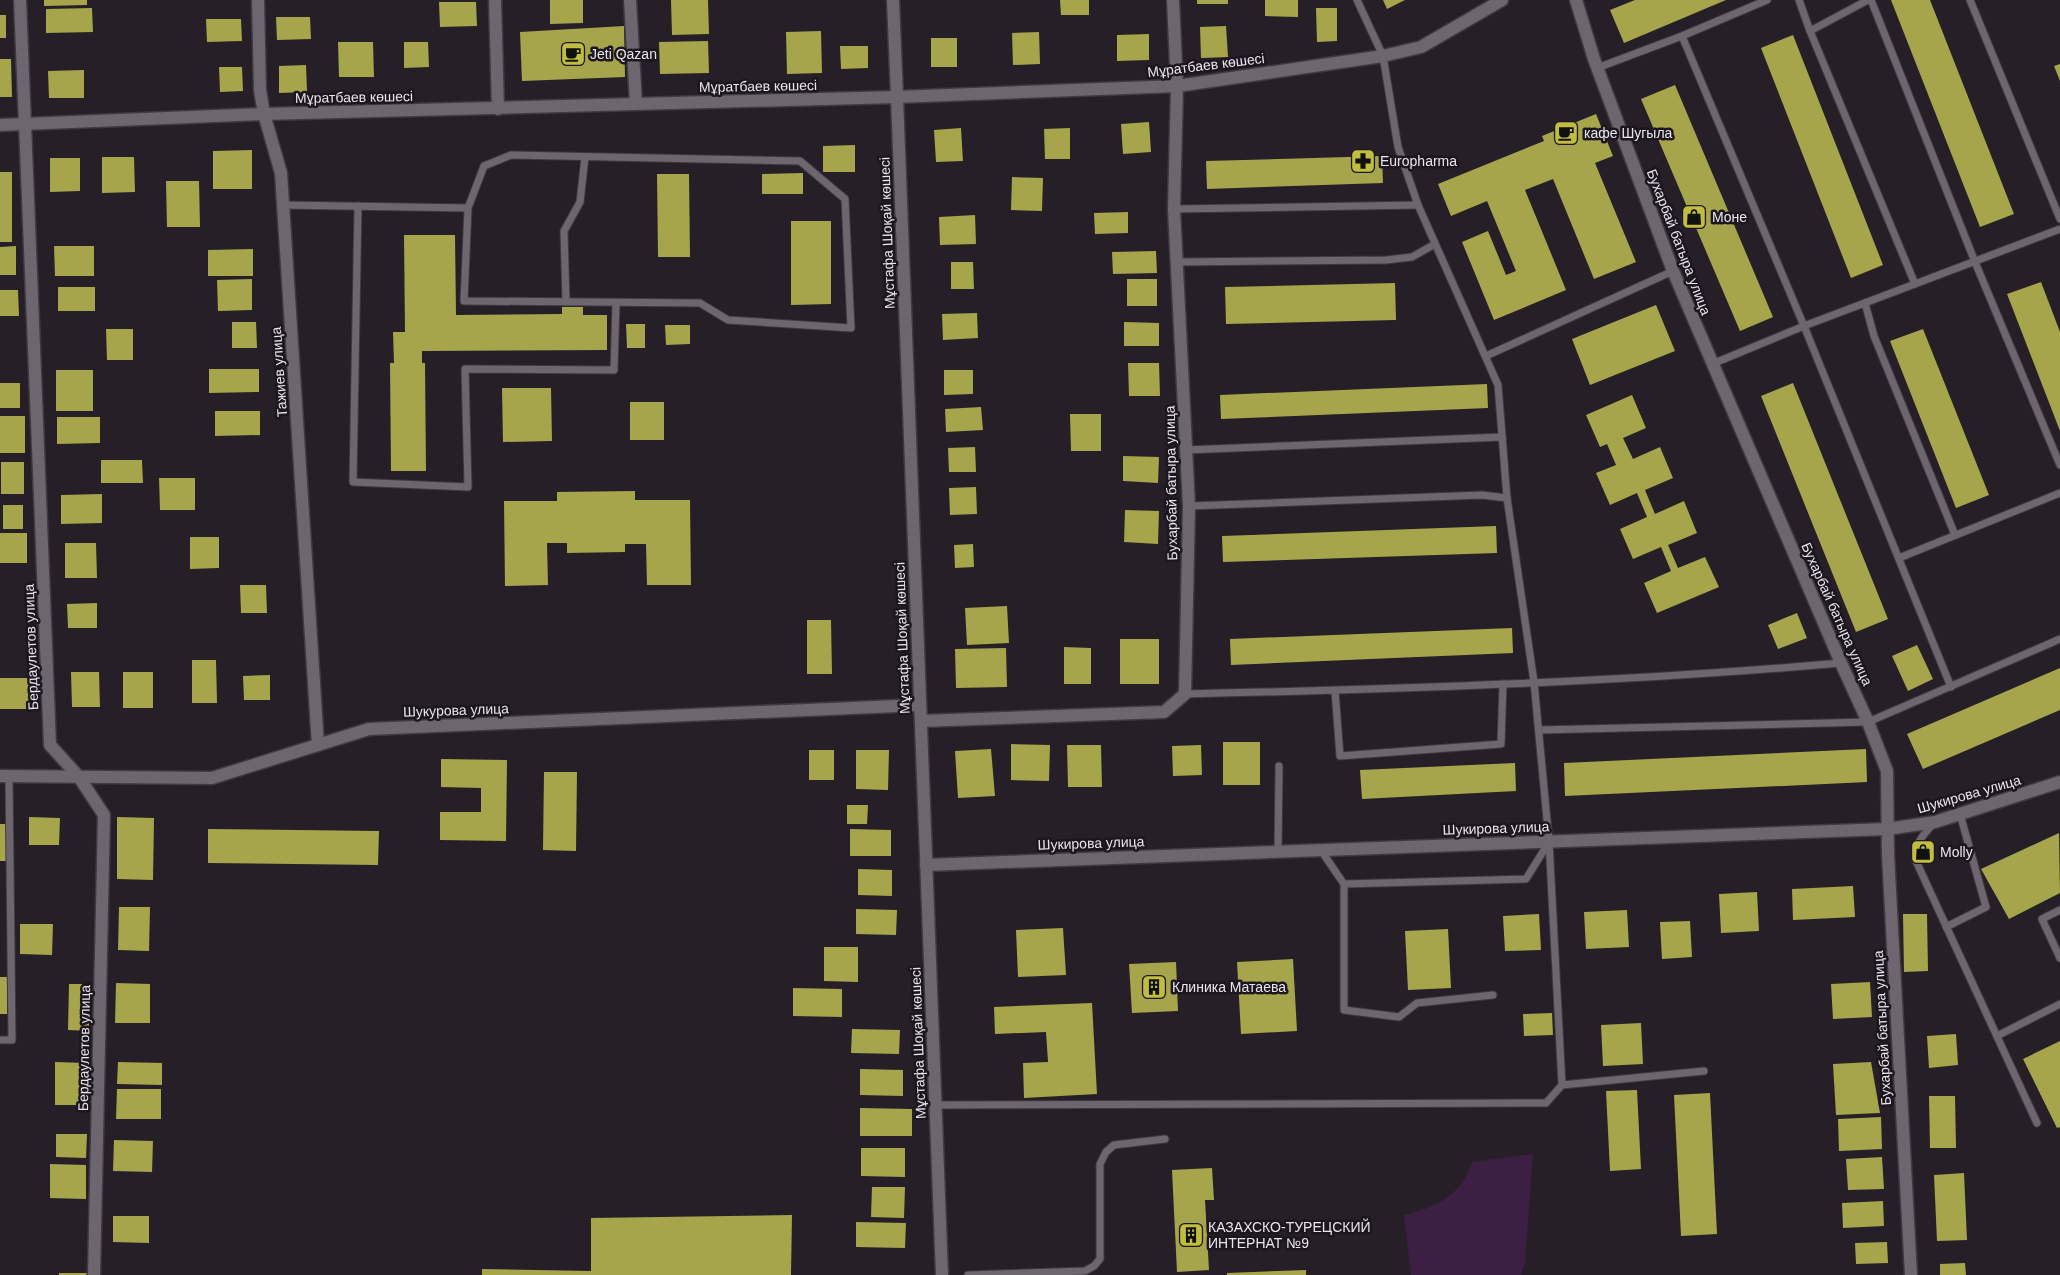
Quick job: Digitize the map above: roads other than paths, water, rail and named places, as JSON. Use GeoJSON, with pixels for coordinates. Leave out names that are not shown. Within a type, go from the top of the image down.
{"type":"FeatureCollection","features":[{"type":"Feature","properties":{"kind":"street","name":"Бердаулетов улица"},"geometry":{"type":"LineString","coordinates":[[20,0],[50,745],[79,777],[104,815],[94,1275]]}},
{"type":"Feature","properties":{"kind":"street","name":"Тажиев улица"},"geometry":{"type":"LineString","coordinates":[[258,0],[260,90],[264,114],[280,173],[318,745]]}},
{"type":"Feature","properties":{"kind":"street"},"geometry":{"type":"LineString","coordinates":[[495,0],[498,109]]}},
{"type":"Feature","properties":{"kind":"street"},"geometry":{"type":"LineString","coordinates":[[630,0],[636,104]]}},
{"type":"Feature","properties":{"kind":"street","name":"Мұстафа Шоқай көшесі"},"geometry":{"type":"LineString","coordinates":[[893,0],[942,1275]]}},
{"type":"Feature","properties":{"kind":"street","name":"Бухарбай батыра улица"},"geometry":{"type":"LineString","coordinates":[[1173,0],[1177,86],[1174,209],[1189,506],[1185,694]]}},
{"type":"Feature","properties":{"kind":"street","name":"Мұратбаев көшесі"},"geometry":{"type":"LineString","coordinates":[[0,125],[264,114],[897,97],[1177,86],[1383,56],[1421,47],[1502,0]]}},
{"type":"Feature","properties":{"kind":"street","name":"Бухарбай батыра улица"},"geometry":{"type":"LineString","coordinates":[[1576,0],[1597,68],[1672,271],[1888,771],[1887,830],[1911,1275]]}},
{"type":"Feature","properties":{"kind":"street"},"geometry":{"type":"LineString","coordinates":[[921,721],[1164,712],[1185,694]]}},
{"type":"Feature","properties":{"kind":"street","name":"Шукурова улица"},"geometry":{"type":"LineString","coordinates":[[5,776],[212,778],[369,729],[920,705]]}},
{"type":"Feature","properties":{"kind":"street","name":"Шукирова улица"},"geometry":{"type":"LineString","coordinates":[[926,865],[1320,849],[1887,830],[1936,822],[2060,783]]}},
{"type":"Feature","properties":{"kind":"lane"},"geometry":{"type":"LineString","coordinates":[[1357,0],[1383,56],[1398,147],[1418,205],[1498,385],[1507,498],[1534,682],[1539,730],[1549,841],[1562,1085]]}},
{"type":"Feature","properties":{"kind":"lane"},"geometry":{"type":"LineString","coordinates":[[1597,68],[1682,36],[1767,0]]}},
{"type":"Feature","properties":{"kind":"lane"},"geometry":{"type":"LineString","coordinates":[[1799,0],[1810,31],[1915,284]]}},
{"type":"Feature","properties":{"kind":"lane"},"geometry":{"type":"LineString","coordinates":[[1810,31],[1870,0],[1975,262],[2060,465]]}},
{"type":"Feature","properties":{"kind":"lane"},"geometry":{"type":"LineString","coordinates":[[1970,0],[2060,219]]}},
{"type":"Feature","properties":{"kind":"lane"},"geometry":{"type":"LineString","coordinates":[[1682,36],[1804,326],[1952,687]]}},
{"type":"Feature","properties":{"kind":"lane"},"geometry":{"type":"LineString","coordinates":[[511,155],[800,161],[845,200],[851,328],[728,320],[700,303],[464,301],[468,208],[484,166],[511,155]]}},
{"type":"Feature","properties":{"kind":"lane"},"geometry":{"type":"LineString","coordinates":[[566,302],[564,231],[580,202],[585,157]]}},
{"type":"Feature","properties":{"kind":"lane"},"geometry":{"type":"LineString","coordinates":[[282,205],[468,208]]}},
{"type":"Feature","properties":{"kind":"lane"},"geometry":{"type":"LineString","coordinates":[[1174,209],[1418,205]]}},
{"type":"Feature","properties":{"kind":"lane"},"geometry":{"type":"LineString","coordinates":[[358,206],[353,482],[468,487],[465,370],[614,370],[616,302]]}},
{"type":"Feature","properties":{"kind":"lane"},"geometry":{"type":"LineString","coordinates":[[1712,364],[1804,326],[2060,229]]}},
{"type":"Feature","properties":{"kind":"lane"},"geometry":{"type":"LineString","coordinates":[[1176,262],[1386,260],[1412,257],[1435,244]]}},
{"type":"Feature","properties":{"kind":"lane"},"geometry":{"type":"LineString","coordinates":[[1486,356],[1672,271]]}},
{"type":"Feature","properties":{"kind":"lane"},"geometry":{"type":"LineString","coordinates":[[1866,303],[1874,336],[1955,535]]}},
{"type":"Feature","properties":{"kind":"lane"},"geometry":{"type":"LineString","coordinates":[[1186,450],[1502,437]]}},
{"type":"Feature","properties":{"kind":"lane"},"geometry":{"type":"LineString","coordinates":[[1899,558],[2060,493]]}},
{"type":"Feature","properties":{"kind":"lane"},"geometry":{"type":"LineString","coordinates":[[1189,506],[1482,495],[1507,498]]}},
{"type":"Feature","properties":{"kind":"lane"},"geometry":{"type":"LineString","coordinates":[[1539,730],[1868,722],[2060,639]]}},
{"type":"Feature","properties":{"kind":"lane"},"geometry":{"type":"LineString","coordinates":[[1185,694],[1335,691],[1502,684],[1766,670],[1841,663]]}},
{"type":"Feature","properties":{"kind":"lane"},"geometry":{"type":"LineString","coordinates":[[1335,691],[1340,756],[1501,744],[1502,684]]}},
{"type":"Feature","properties":{"kind":"lane"},"geometry":{"type":"LineString","coordinates":[[1278,851],[1279,766]]}},
{"type":"Feature","properties":{"kind":"lane"},"geometry":{"type":"LineString","coordinates":[[0,1040],[12,1040],[5,776]]}},
{"type":"Feature","properties":{"kind":"lane"},"geometry":{"type":"LineString","coordinates":[[1946,926],[1986,907],[1960,814]]}},
{"type":"Feature","properties":{"kind":"lane"},"geometry":{"type":"LineString","coordinates":[[1936,822],[1919,838],[1915,849],[1916,861],[2037,1123]]}},
{"type":"Feature","properties":{"kind":"lane"},"geometry":{"type":"LineString","coordinates":[[1344,884],[1526,879],[1549,841]]}},
{"type":"Feature","properties":{"kind":"lane"},"geometry":{"type":"LineString","coordinates":[[1320,849],[1344,884],[1344,1010],[1399,1017],[1418,1003],[1493,995]]}},
{"type":"Feature","properties":{"kind":"lane"},"geometry":{"type":"LineString","coordinates":[[2060,910],[2042,919],[2060,958]]}},
{"type":"Feature","properties":{"kind":"lane"},"geometry":{"type":"LineString","coordinates":[[1997,1036],[2060,1004]]}},
{"type":"Feature","properties":{"kind":"lane"},"geometry":{"type":"LineString","coordinates":[[935,1105],[1546,1103],[1562,1085],[1704,1071]]}},
{"type":"Feature","properties":{"kind":"lane"},"geometry":{"type":"LineString","coordinates":[[968,1275],[1084,1271],[1094,1266],[1100,1259],[1100,1164],[1106,1152],[1114,1145],[1165,1139]]}},
{"type":"Feature","properties":{"kind":"place","name":"Jeti Qazan"},"geometry":{"type":"Point","coordinates":[573,54]}},
{"type":"Feature","properties":{"kind":"place","name":"кафе Шугыла"},"geometry":{"type":"Point","coordinates":[1566,133]}},
{"type":"Feature","properties":{"kind":"place","name":"Europharma"},"geometry":{"type":"Point","coordinates":[1363,161]}},
{"type":"Feature","properties":{"kind":"place","name":"Моне"},"geometry":{"type":"Point","coordinates":[1694,217]}},
{"type":"Feature","properties":{"kind":"place","name":"Molly"},"geometry":{"type":"Point","coordinates":[1923,852]}},
{"type":"Feature","properties":{"kind":"place","name":"Клиника Матаева"},"geometry":{"type":"Point","coordinates":[1154,987]}},
{"type":"Feature","properties":{"kind":"place","name":"КАЗАХСКО-ТУРЕЦСКИЙ ИНТЕРНАТ №9"},"geometry":{"type":"Point","coordinates":[1191,1235]}}]}
